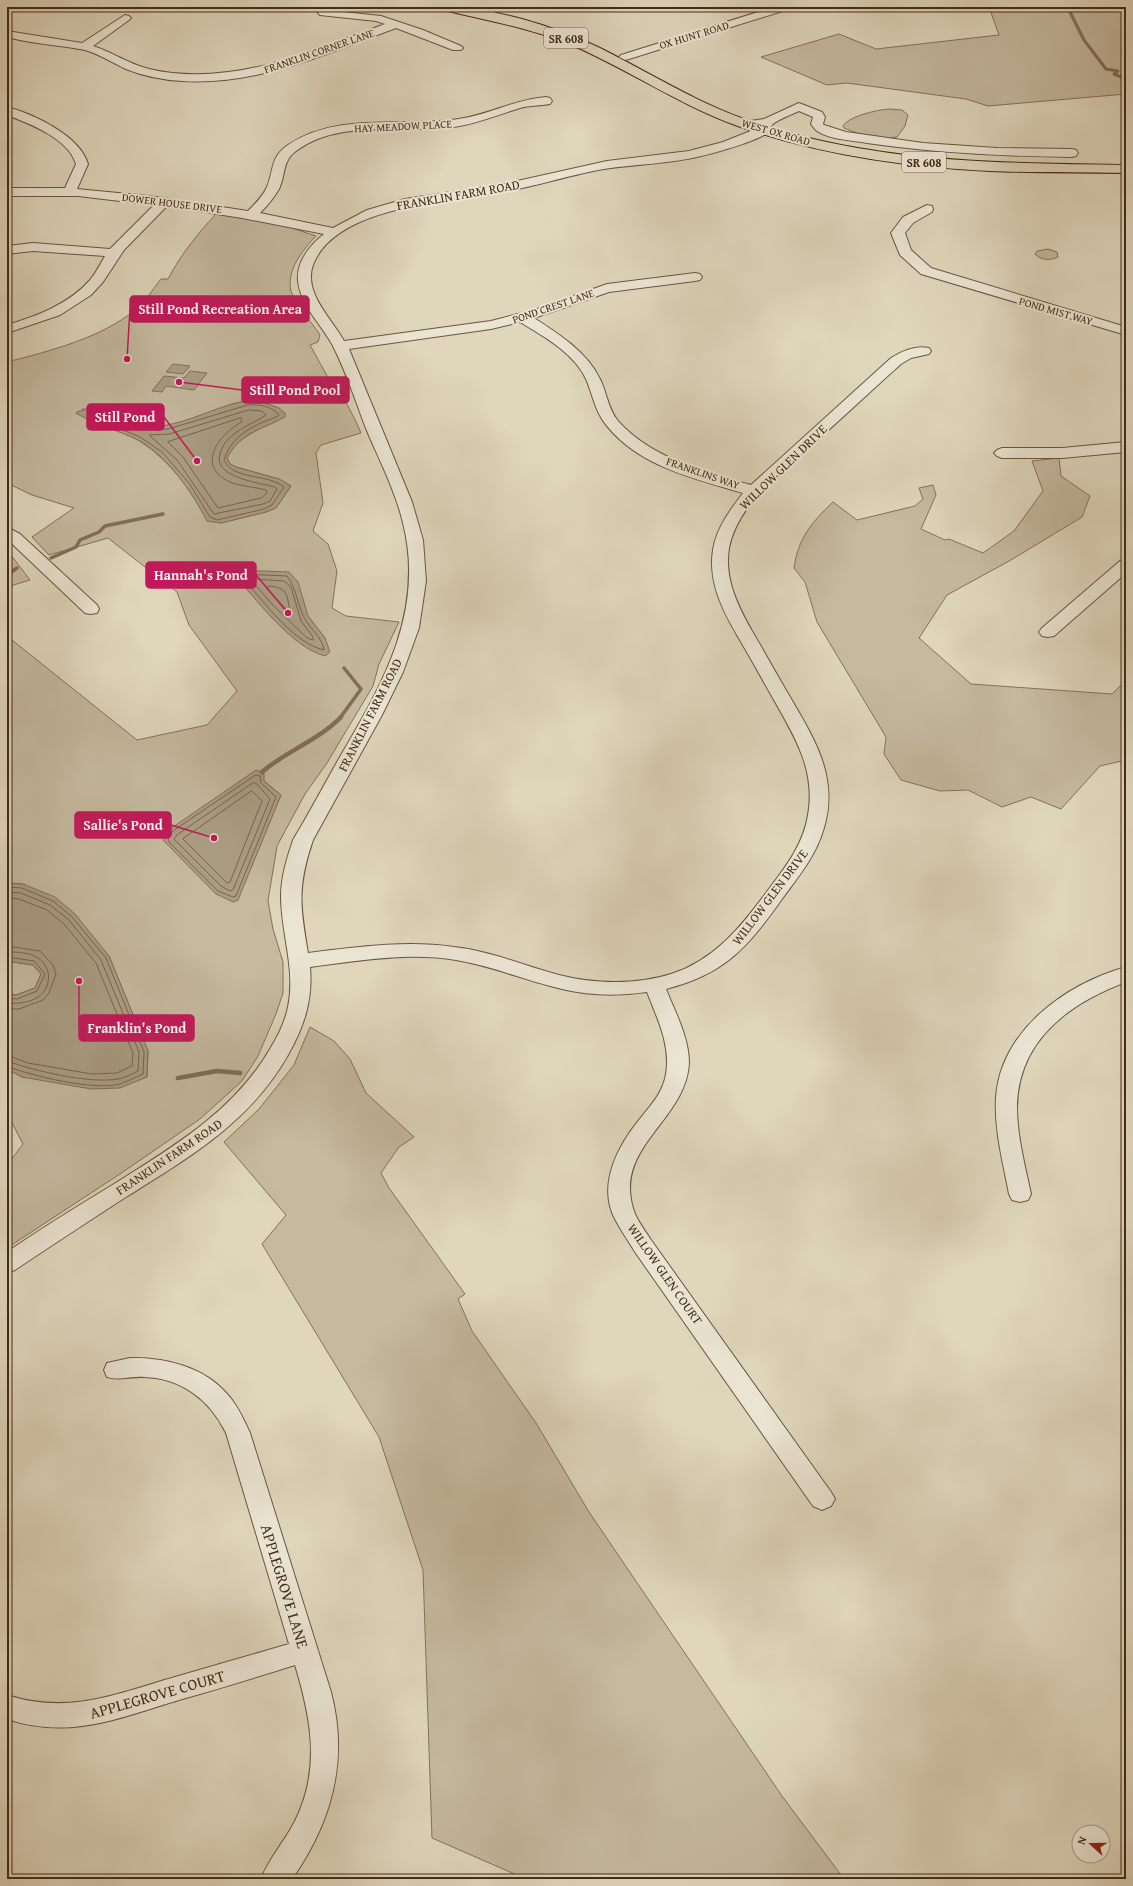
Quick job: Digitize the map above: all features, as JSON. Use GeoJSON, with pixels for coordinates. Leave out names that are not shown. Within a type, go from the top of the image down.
{"type":"FeatureCollection","features":[{"type":"Feature","properties":{"kind":"main road","name":"WEST OX ROAD"},"geometry":{"type":"LineString","coordinates":[[448,7],[488,10],[565,30],[589,39],[699,96],[765,126],[838,149],[925,162],[1004,168],[1126,169]]}},
{"type":"Feature","properties":{"kind":"main road","name":"WEST OX ROAD"},"geometry":{"type":"LineString","coordinates":[[488,10],[573,41],[611,59],[688,101],[749,125],[765,126],[848,143],[922,154],[1008,161],[1126,162]]}},
{"type":"Feature","properties":{"kind":"street","name":"OX HUNT ROAD"},"geometry":{"type":"LineString","coordinates":[[625,57],[785,7]]}},
{"type":"Feature","properties":{"kind":"street"},"geometry":{"type":"LineString","coordinates":[[324,14],[366,16],[397,24],[457,48]]}},
{"type":"Feature","properties":{"kind":"street"},"geometry":{"type":"LineString","coordinates":[[83,47],[125,18]]}},
{"type":"Feature","properties":{"kind":"street","name":"FRANKLIN CORNER LANE"},"geometry":{"type":"LineString","coordinates":[[7,34],[83,47],[149,72],[175,76],[218,77],[249,73],[280,66],[397,24]]}},
{"type":"Feature","properties":{"kind":"street","name":"HAY MEADOW PLACE"},"geometry":{"type":"LineString","coordinates":[[252,214],[260,206],[273,187],[277,166],[280,160],[293,147],[313,137],[337,130],[366,126],[432,126],[463,122],[488,116],[521,103],[546,101]]}},
{"type":"Feature","properties":{"kind":"street","name":"FRANKLIN FARM ROAD"},"geometry":{"type":"LineString","coordinates":[[7,1264],[213,1130],[262,1082],[274,1065],[294,1025],[299,1004],[301,985],[301,961],[291,905],[291,886],[296,860],[303,840],[372,718],[392,678],[411,629],[416,608],[418,580],[417,548],[410,512],[340,346],[327,322],[312,304],[307,294],[304,276],[310,257],[317,247],[335,232],[368,214],[411,201],[506,188],[593,167],[648,159],[668,158],[701,152],[734,142],[799,107],[818,115],[818,126],[824,130],[877,141],[977,151],[1072,153]]}},
{"type":"Feature","properties":{"kind":"street"},"geometry":{"type":"LineString","coordinates":[[7,111],[64,139],[77,150],[82,163],[81,170],[69,192]]}},
{"type":"Feature","properties":{"kind":"street","name":"FRANKLIN FARM ROAD"},"geometry":{"type":"LineString","coordinates":[[648,159],[717,140],[749,125]]}},
{"type":"Feature","properties":{"kind":"street","name":"DOWER HOUSE DRIVE"},"geometry":{"type":"LineString","coordinates":[[7,192],[69,192],[164,202],[252,214],[335,232]]}},
{"type":"Feature","properties":{"kind":"street"},"geometry":{"type":"LineString","coordinates":[[7,329],[51,314],[78,299],[97,282],[113,253],[164,202]]}},
{"type":"Feature","properties":{"kind":"street","name":"POND MIST WAY"},"geometry":{"type":"LineString","coordinates":[[927,209],[908,220],[898,233],[905,252],[926,271],[1126,331]]}},
{"type":"Feature","properties":{"kind":"street"},"geometry":{"type":"LineString","coordinates":[[7,250],[21,247],[42,247],[113,253]]}},
{"type":"Feature","properties":{"kind":"street","name":"POND CREST LANE"},"geometry":{"type":"LineString","coordinates":[[340,346],[491,325],[524,318],[607,288],[695,277]]}},
{"type":"Feature","properties":{"kind":"street","name":"FRANKLINS WAY"},"geometry":{"type":"LineString","coordinates":[[524,318],[538,326],[582,363],[593,381],[605,413],[614,424],[638,446],[691,472],[754,491]]}},
{"type":"Feature","properties":{"kind":"street","name":"WILLOW GLEN DRIVE"},"geometry":{"type":"LineString","coordinates":[[301,961],[379,952],[424,951],[475,957],[562,983],[604,989],[654,985],[697,970],[717,959],[733,947],[745,934],[801,859],[808,846],[817,822],[820,800],[820,782],[808,744],[731,609],[723,591],[720,574],[722,543],[735,514],[754,491],[896,361],[907,354],[924,351]]}},
{"type":"Feature","properties":{"kind":"street"},"geometry":{"type":"LineString","coordinates":[[1002,453],[1062,453],[1126,447]]}},
{"type":"Feature","properties":{"kind":"street"},"geometry":{"type":"LineString","coordinates":[[7,532],[91,609]]}},
{"type":"Feature","properties":{"kind":"street"},"geometry":{"type":"LineString","coordinates":[[1048,632],[1126,564]]}},
{"type":"Feature","properties":{"kind":"street"},"geometry":{"type":"LineString","coordinates":[[1020,1194],[1008,1125],[1007,1096],[1012,1071],[1019,1052],[1048,1016],[1076,996],[1126,974]]}},
{"type":"Feature","properties":{"kind":"street","name":"WILLOW GLEN COURT"},"geometry":{"type":"LineString","coordinates":[[654,985],[676,1045],[678,1063],[676,1079],[670,1095],[629,1150],[622,1167],[619,1183],[620,1200],[624,1214],[643,1246],[822,1499]]}},
{"type":"Feature","properties":{"kind":"street","name":"APPLEGROVE LANE"},"geometry":{"type":"LineString","coordinates":[[116,1370],[131,1367],[148,1367],[165,1370],[201,1386],[217,1399],[229,1414],[238,1433],[304,1652],[318,1692],[324,1725],[324,1765],[321,1788],[313,1818],[298,1847],[275,1879]]}},
{"type":"Feature","properties":{"kind":"street","name":"APPLEGROVE COURT"},"geometry":{"type":"LineString","coordinates":[[7,1707],[21,1712],[49,1717],[68,1717],[95,1713],[304,1652]]}},
{"type":"Feature","properties":{"kind":"shaded area"},"geometry":{"type":"Polygon","coordinates":[[[989,7],[1126,7],[1126,94],[988,106],[966,99],[847,83],[827,85],[761,57],[839,34],[876,49],[999,35],[989,7]]]}},
{"type":"Feature","properties":{"kind":"shaded area"},"geometry":{"type":"Polygon","coordinates":[[[889,109],[902,110],[908,115],[905,126],[897,137],[884,138],[863,135],[850,131],[843,126],[846,122],[857,116],[889,109]]]}},
{"type":"Feature","properties":{"kind":"shaded area"},"geometry":{"type":"Polygon","coordinates":[[[218,212],[292,228],[316,236],[301,254],[293,268],[290,283],[291,291],[300,307],[320,335],[318,342],[310,345],[331,383],[338,386],[361,433],[321,445],[316,453],[323,503],[313,531],[328,544],[337,571],[332,608],[346,616],[399,622],[379,664],[373,686],[327,763],[305,794],[277,846],[268,901],[273,929],[283,962],[283,993],[276,1014],[258,1056],[242,1081],[200,1119],[120,1174],[7,1248],[7,1165],[23,1144],[9,1117],[7,1117],[7,1069],[22,1077],[147,1077],[148,1051],[109,956],[23,884],[7,883],[7,636],[137,740],[207,725],[237,691],[189,625],[177,592],[108,538],[49,555],[32,537],[74,508],[32,495],[7,483],[7,362],[57,348],[91,336],[122,320],[142,303],[161,279],[168,279],[197,235],[218,212]],[[256,400],[232,404],[186,421],[162,426],[153,425],[143,418],[122,412],[82,409],[109,426],[138,440],[152,450],[170,467],[187,487],[207,520],[221,523],[266,512],[276,508],[291,486],[279,479],[236,467],[230,464],[227,458],[235,444],[258,429],[277,421],[279,408],[256,400]],[[308,616],[302,645],[325,638],[308,616]],[[264,781],[253,862],[281,795],[264,781]]]}},
{"type":"Feature","properties":{"kind":"shaded area"},"geometry":{"type":"Polygon","coordinates":[[[1048,249],[1057,252],[1058,257],[1045,259],[1040,258],[1035,254],[1037,251],[1048,249]]]}},
{"type":"Feature","properties":{"kind":"shaded area"},"geometry":{"type":"Polygon","coordinates":[[[1059,458],[1061,476],[1090,496],[1082,517],[1011,560],[947,595],[919,638],[971,684],[1112,694],[1126,680],[1126,760],[1100,766],[1061,809],[1031,797],[1002,807],[968,790],[940,791],[901,780],[884,754],[886,737],[817,622],[805,582],[794,568],[796,557],[803,539],[812,524],[833,502],[857,520],[915,506],[923,499],[919,488],[933,485],[936,495],[921,529],[945,540],[949,539],[983,553],[1014,531],[1043,491],[1032,461],[1059,458]]]}},
{"type":"Feature","properties":{"kind":"shaded area"},"geometry":{"type":"Polygon","coordinates":[[[7,550],[30,580],[7,587],[7,550]]]}},
{"type":"Feature","properties":{"kind":"shaded area"},"geometry":{"type":"Polygon","coordinates":[[[7,961],[33,965],[41,974],[35,988],[16,995],[7,994],[7,961]]]}},
{"type":"Feature","properties":{"kind":"shaded area"},"geometry":{"type":"Polygon","coordinates":[[[310,1027],[334,1041],[350,1059],[366,1093],[414,1137],[399,1147],[381,1173],[389,1188],[465,1294],[458,1299],[472,1331],[536,1423],[589,1512],[782,1796],[844,1879],[526,1879],[432,1838],[423,1570],[379,1437],[262,1244],[286,1215],[224,1142],[259,1109],[294,1065],[310,1027]]]}},
{"type":"Feature","properties":{"kind":"water"},"geometry":{"type":"Polygon","coordinates":[[[173,364],[190,366],[183,374],[166,372],[173,364]]]}},
{"type":"Feature","properties":{"kind":"water"},"geometry":{"type":"Polygon","coordinates":[[[190,371],[207,373],[194,390],[166,386],[162,392],[152,391],[164,376],[184,378],[190,371]]]}},
{"type":"Feature","properties":{"kind":"water"},"geometry":{"type":"Polygon","coordinates":[[[256,400],[279,408],[285,413],[285,417],[245,437],[233,449],[227,458],[230,464],[236,467],[279,479],[291,486],[276,508],[266,512],[221,523],[207,521],[194,498],[178,475],[149,447],[130,436],[91,421],[76,413],[87,410],[117,412],[141,417],[156,426],[162,426],[183,421],[228,405],[256,400]]]}},
{"type":"Feature","properties":{"kind":"water"},"geometry":{"type":"Polygon","coordinates":[[[236,570],[289,572],[298,582],[308,616],[325,638],[330,652],[325,656],[313,651],[288,633],[264,610],[235,575],[236,570]]]}},
{"type":"Feature","properties":{"kind":"water"},"geometry":{"type":"Polygon","coordinates":[[[256,770],[264,773],[264,781],[281,795],[238,900],[233,902],[216,894],[163,840],[170,829],[256,770]]]}},
{"type":"Feature","properties":{"kind":"water"},"geometry":{"type":"Polygon","coordinates":[[[7,883],[23,884],[55,897],[75,914],[109,956],[148,1051],[147,1077],[120,1088],[91,1089],[22,1077],[7,1069],[7,994],[16,995],[35,988],[41,974],[33,965],[7,961],[7,883]]]}},
{"type":"Feature","properties":{"kind":"waterway"},"geometry":{"type":"LineString","coordinates":[[1078,7],[1070,12],[1084,40],[1106,69],[1118,71],[1114,74],[1126,79]]}},
{"type":"Feature","properties":{"kind":"waterway"},"geometry":{"type":"LineString","coordinates":[[51,558],[76,547],[80,540],[99,532],[105,526],[163,514]]}},
{"type":"Feature","properties":{"kind":"waterway"},"geometry":{"type":"LineString","coordinates":[[7,575],[17,568]]}},
{"type":"Feature","properties":{"kind":"waterway"},"geometry":{"type":"LineString","coordinates":[[340,718],[361,689],[344,668]]}},
{"type":"Feature","properties":{"kind":"waterway"},"geometry":{"type":"LineString","coordinates":[[262,772],[281,758],[313,739],[340,718]]}},
{"type":"Feature","properties":{"kind":"waterway"},"geometry":{"type":"LineString","coordinates":[[178,1078],[217,1071],[240,1073]]}},
{"type":"Feature","properties":{"kind":"place","name":"Still Pond Recreation Area"},"geometry":{"type":"Point","coordinates":[127,359]}},
{"type":"Feature","properties":{"kind":"place","name":"Still Pond Pool"},"geometry":{"type":"Point","coordinates":[179,382]}},
{"type":"Feature","properties":{"kind":"place","name":"Still Pond"},"geometry":{"type":"Point","coordinates":[197,461]}},
{"type":"Feature","properties":{"kind":"place","name":"Hannah's Pond"},"geometry":{"type":"Point","coordinates":[288,613]}},
{"type":"Feature","properties":{"kind":"place","name":"Sallie's Pond"},"geometry":{"type":"Point","coordinates":[214,838]}},
{"type":"Feature","properties":{"kind":"place","name":"Franklin's Pond"},"geometry":{"type":"Point","coordinates":[79,981]}}]}
